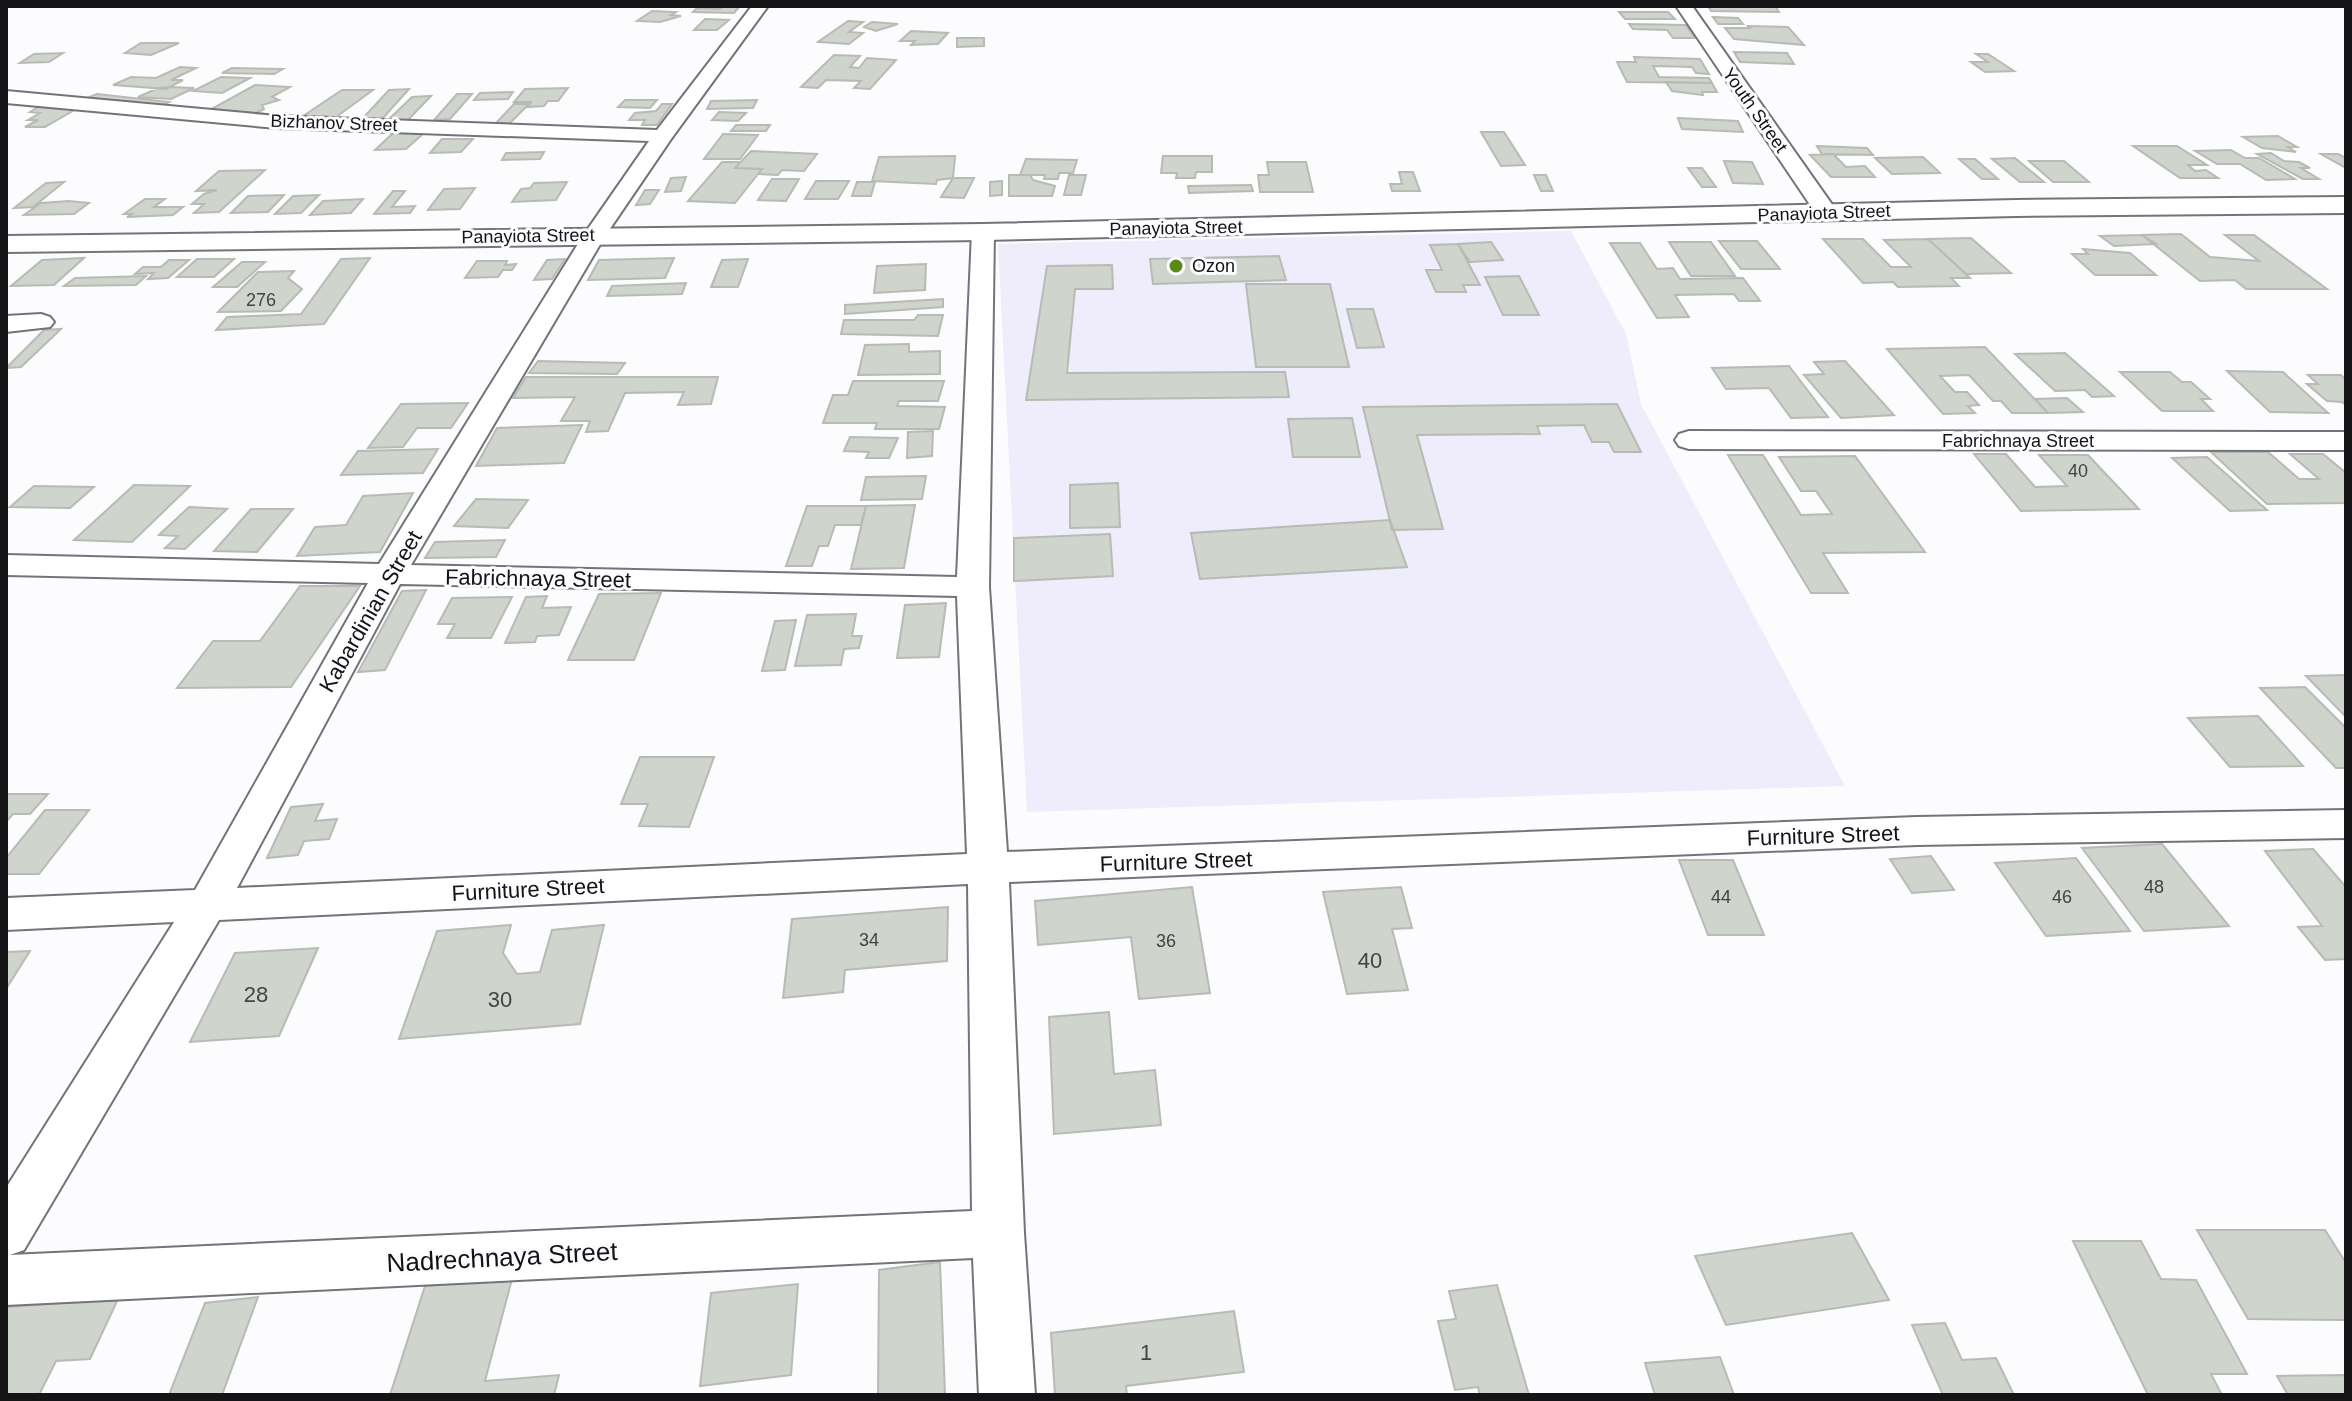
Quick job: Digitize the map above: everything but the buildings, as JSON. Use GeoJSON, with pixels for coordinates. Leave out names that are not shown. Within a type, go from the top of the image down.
{"type":"FeatureCollection","features":[{"type":"Feature","properties":{"kind":"street","name":"Kabardinian Street"},"geometry":{"type":"LineString","coordinates":[[6,1233],[208,903],[388,576],[594,236],[663,136],[760,6]]}},
{"type":"Feature","properties":{"kind":"street","name":"Youth Street"},"geometry":{"type":"LineString","coordinates":[[1684,6],[1827,213]]}},
{"type":"Feature","properties":{"kind":"street","name":"Bizhanov Street"},"geometry":{"type":"LineString","coordinates":[[6,97],[277,122],[663,136]]}},
{"type":"Feature","properties":{"kind":"street","name":"Panayiota Street"},"geometry":{"type":"LineString","coordinates":[[6,244],[983,232],[2346,205]]}},
{"type":"Feature","properties":{"kind":"street"},"geometry":{"type":"LineString","coordinates":[[983,232],[973,587],[988,868],[998,1233],[1007,1395]]}},
{"type":"Feature","properties":{"kind":"street"},"geometry":{"type":"LineString","coordinates":[[6,324],[41,322]]}},
{"type":"Feature","properties":{"kind":"street","name":"Fabrichnaya Street"},"geometry":{"type":"LineString","coordinates":[[1689,440],[2346,441]]}},
{"type":"Feature","properties":{"kind":"street","name":"Fabrichnaya Street"},"geometry":{"type":"LineString","coordinates":[[6,565],[973,587]]}},
{"type":"Feature","properties":{"kind":"street","name":"Furniture Street"},"geometry":{"type":"LineString","coordinates":[[6,914],[988,868],[1917,831],[2346,824]]}},
{"type":"Feature","properties":{"kind":"street","name":"Nadrechnaya Street"},"geometry":{"type":"LineString","coordinates":[[6,1280],[998,1233]]}},
{"type":"Feature","properties":{"kind":"shaded area"},"geometry":{"type":"Polygon","coordinates":[[[1571,231],[1626,334],[1641,404],[1845,786],[1027,812],[998,244],[1571,231]]]}},
{"type":"Feature","properties":{"kind":"place","name":"Ozon"},"geometry":{"type":"Point","coordinates":[1176,266]}}]}
